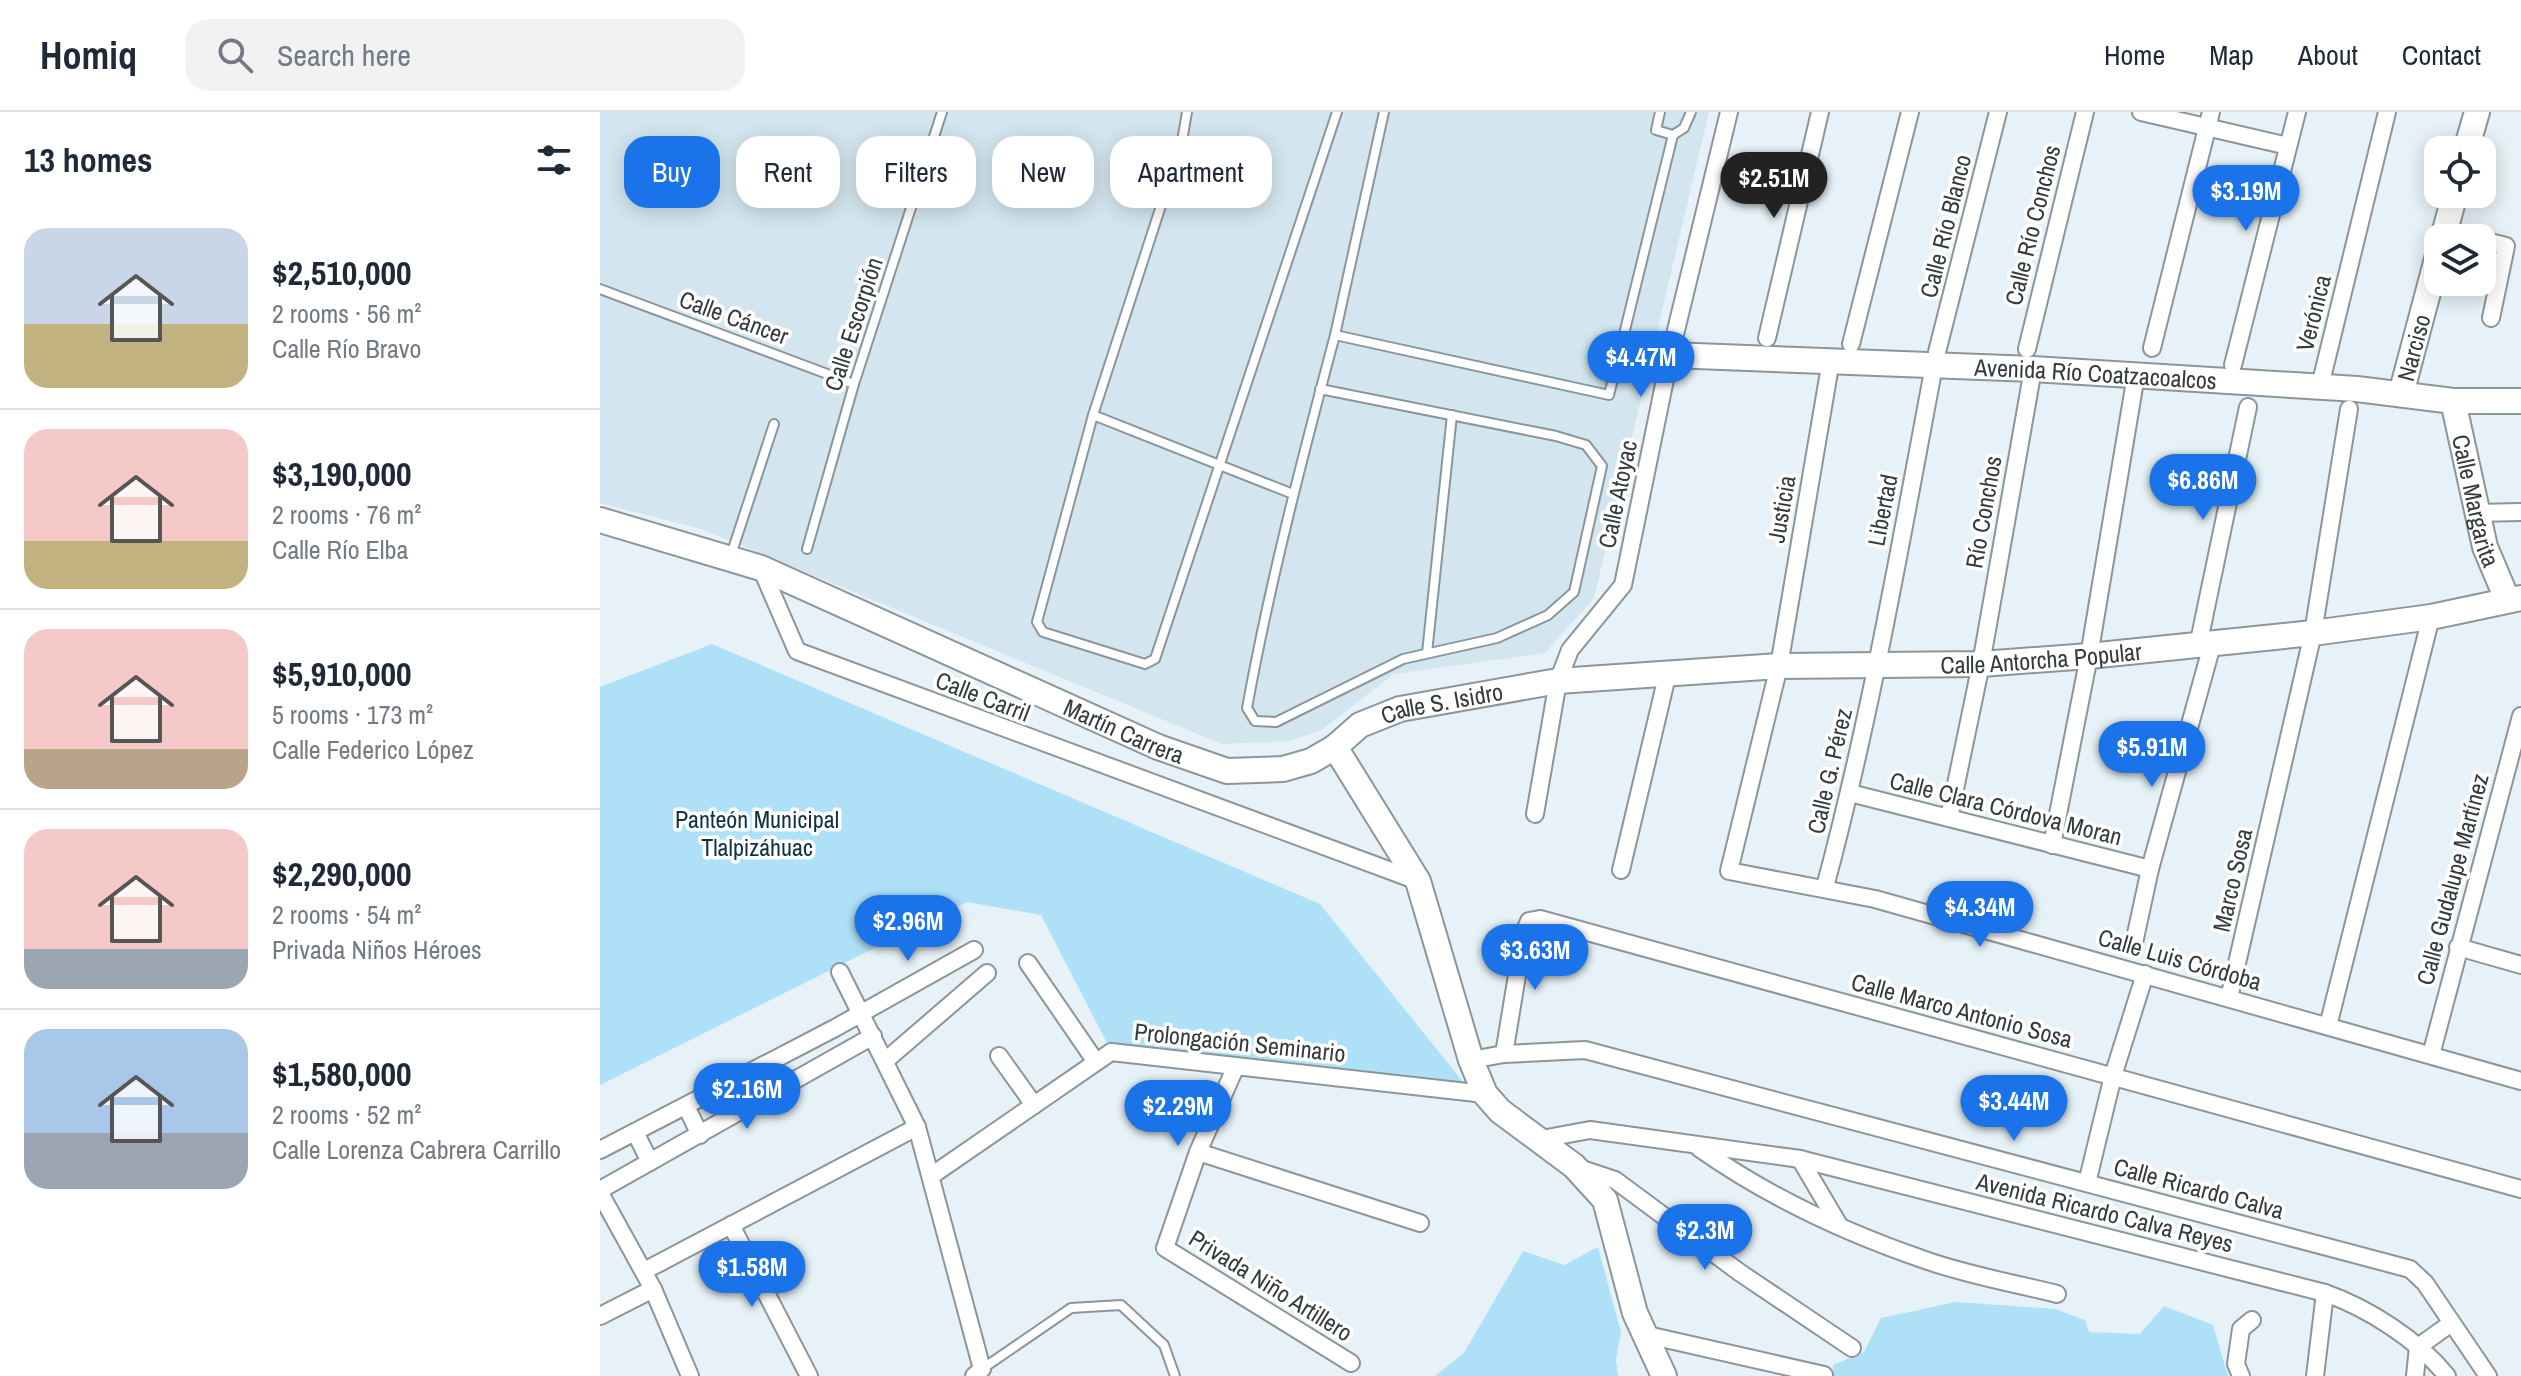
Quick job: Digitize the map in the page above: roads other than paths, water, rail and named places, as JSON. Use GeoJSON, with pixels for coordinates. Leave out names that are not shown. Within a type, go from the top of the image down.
{"type":"FeatureCollection","features":[{"type":"Feature","properties":{"kind":"main road"},"geometry":{"type":"LineString","coordinates":[[2470,136],[2477,112]]}},
{"type":"Feature","properties":{"kind":"main road","name":"Narciso"},"geometry":{"type":"LineString","coordinates":[[2401,394],[2427,296]]}},
{"type":"Feature","properties":{"kind":"main road","name":"Avenida Río Coatzacoalcos"},"geometry":{"type":"LineString","coordinates":[[1670,355],[1831,360],[2030,359],[2136,375],[2320,386],[2453,401],[2521,401]]}},
{"type":"Feature","properties":{"kind":"main road","name":"Calle Margarita"},"geometry":{"type":"LineString","coordinates":[[2453,401],[2475,513],[2485,547],[2514,598]]}},
{"type":"Feature","properties":{"kind":"main road","name":"Martín Carrera"},"geometry":{"type":"LineString","coordinates":[[600,520],[761,568],[1158,747],[1227,771],[1283,769],[1311,761],[1335,747]]}},
{"type":"Feature","properties":{"kind":"main road","name":"Calle Antorcha Popular"},"geometry":{"type":"LineString","coordinates":[[1558,681],[1779,666],[1981,664],[2205,646],[2431,617],[2514,598]]}},
{"type":"Feature","properties":{"kind":"main road","name":"Calle S. Isidro"},"geometry":{"type":"LineString","coordinates":[[1335,747],[1360,725],[1400,709],[1558,681]]}},
{"type":"Feature","properties":{"kind":"main road"},"geometry":{"type":"LineString","coordinates":[[1335,747],[1418,881],[1471,1060],[1485,1094],[1536,1140],[1574,1166],[1605,1200],[1643,1334],[1664,1376]]}},
{"type":"Feature","properties":{"kind":"street","name":"Calle Atoyac"},"geometry":{"type":"LineString","coordinates":[[1535,814],[1558,681],[1570,650],[1623,585],[1670,355],[1729,112]]}},
{"type":"Feature","properties":{"kind":"street"},"geometry":{"type":"LineString","coordinates":[[1767,338],[1820,112]]}},
{"type":"Feature","properties":{"kind":"street"},"geometry":{"type":"LineString","coordinates":[[1851,344],[1910,112]]}},
{"type":"Feature","properties":{"kind":"street","name":"Calle Río Blanco"},"geometry":{"type":"LineString","coordinates":[[1936,359],[1998,112]]}},
{"type":"Feature","properties":{"kind":"street","name":"Calle Río Conchos"},"geometry":{"type":"LineString","coordinates":[[2030,359],[2085,112]]}},
{"type":"Feature","properties":{"kind":"street"},"geometry":{"type":"LineString","coordinates":[[2141,112],[2209,120],[2288,146]]}},
{"type":"Feature","properties":{"kind":"street"},"geometry":{"type":"LineString","coordinates":[[2233,365],[2297,112]]}},
{"type":"Feature","properties":{"kind":"street","name":"Verónica"},"geometry":{"type":"LineString","coordinates":[[2320,386],[2387,112]]}},
{"type":"Feature","properties":{"kind":"street"},"geometry":{"type":"LineString","coordinates":[[2152,348],[2209,120]]}},
{"type":"Feature","properties":{"kind":"street"},"geometry":{"type":"LineString","coordinates":[[2496,244],[2506,246],[2496,294]]}},
{"type":"Feature","properties":{"kind":"street"},"geometry":{"type":"LineString","coordinates":[[2491,318],[2496,296]]}},
{"type":"Feature","properties":{"kind":"street","name":"Libertad"},"geometry":{"type":"LineString","coordinates":[[1878,664],[1936,359]]}},
{"type":"Feature","properties":{"kind":"street","name":"Río Conchos"},"geometry":{"type":"LineString","coordinates":[[1949,818],[1981,664],[2030,359]]}},
{"type":"Feature","properties":{"kind":"street","name":"Justicia"},"geometry":{"type":"LineString","coordinates":[[1729,871],[1779,666],[1831,360]]}},
{"type":"Feature","properties":{"kind":"street"},"geometry":{"type":"LineString","coordinates":[[2052,845],[2089,656],[2136,375]]}},
{"type":"Feature","properties":{"kind":"street"},"geometry":{"type":"LineString","coordinates":[[2134,943],[2205,646],[2248,407]]}},
{"type":"Feature","properties":{"kind":"street","name":"Marco Sosa"},"geometry":{"type":"LineString","coordinates":[[2229,998],[2313,633],[2349,409]]}},
{"type":"Feature","properties":{"kind":"street"},"geometry":{"type":"LineString","coordinates":[[2475,513],[2521,512]]}},
{"type":"Feature","properties":{"kind":"street","name":"Calle Carril"},"geometry":{"type":"LineString","coordinates":[[761,568],[797,651],[1418,881]]}},
{"type":"Feature","properties":{"kind":"street"},"geometry":{"type":"LineString","coordinates":[[2328,1026],[2431,617]]}},
{"type":"Feature","properties":{"kind":"street","name":"Calle G. Pérez"},"geometry":{"type":"LineString","coordinates":[[1825,887],[1850,793],[1878,664]]}},
{"type":"Feature","properties":{"kind":"street"},"geometry":{"type":"LineString","coordinates":[[1621,870],[1668,672]]}},
{"type":"Feature","properties":{"kind":"street","name":"Calle Gudalupe Martínez"},"geometry":{"type":"LineString","coordinates":[[2431,1055],[2521,716]]}},
{"type":"Feature","properties":{"kind":"street","name":"Calle Clara Córdova Moran"},"geometry":{"type":"LineString","coordinates":[[1850,793],[2150,869]]}},
{"type":"Feature","properties":{"kind":"street","name":"Calle Luis Córdoba"},"geometry":{"type":"LineString","coordinates":[[1729,871],[1825,887],[2521,1081]]}},
{"type":"Feature","properties":{"kind":"street","name":"Calle Marco Antonio Sosa"},"geometry":{"type":"LineString","coordinates":[[1504,1054],[1529,921],[1540,919],[2521,1189]]}},
{"type":"Feature","properties":{"kind":"street"},"geometry":{"type":"LineString","coordinates":[[2458,947],[2521,965]]}},
{"type":"Feature","properties":{"kind":"street"},"geometry":{"type":"LineString","coordinates":[[600,1150],[808,1042],[974,950]]}},
{"type":"Feature","properties":{"kind":"street"},"geometry":{"type":"LineString","coordinates":[[1028,963],[1096,1062]]}},
{"type":"Feature","properties":{"kind":"street"},"geometry":{"type":"LineString","coordinates":[[840,972],[917,1127],[978,1372]]}},
{"type":"Feature","properties":{"kind":"street"},"geometry":{"type":"LineString","coordinates":[[885,1061],[987,973]]}},
{"type":"Feature","properties":{"kind":"street"},"geometry":{"type":"LineString","coordinates":[[2087,1183],[2113,1076],[2145,974]]}},
{"type":"Feature","properties":{"kind":"street"},"geometry":{"type":"LineString","coordinates":[[690,1376],[653,1289],[600,1192],[873,1036]]}},
{"type":"Feature","properties":{"kind":"street"},"geometry":{"type":"LineString","coordinates":[[808,1042],[822,1067]]}},
{"type":"Feature","properties":{"kind":"street","name":"Calle Ricardo Calva"},"geometry":{"type":"LineString","coordinates":[[1471,1060],[1504,1054],[1585,1050],[2410,1269],[2425,1283],[2488,1376]]}},
{"type":"Feature","properties":{"kind":"street","name":"Prolongación Seminario"},"geometry":{"type":"LineString","coordinates":[[931,1176],[1111,1052],[1485,1094]]}},
{"type":"Feature","properties":{"kind":"street"},"geometry":{"type":"LineString","coordinates":[[999,1056],[1034,1105]]}},
{"type":"Feature","properties":{"kind":"street"},"geometry":{"type":"LineString","coordinates":[[1236,1066],[1198,1152],[1420,1223]]}},
{"type":"Feature","properties":{"kind":"street"},"geometry":{"type":"LineString","coordinates":[[732,1082],[747,1108]]}},
{"type":"Feature","properties":{"kind":"street"},"geometry":{"type":"LineString","coordinates":[[686,1106],[700,1135]]}},
{"type":"Feature","properties":{"kind":"street"},"geometry":{"type":"LineString","coordinates":[[644,1271],[917,1127]]}},
{"type":"Feature","properties":{"kind":"street","name":"Avenida Ricardo Calva Reyes"},"geometry":{"type":"LineString","coordinates":[[1536,1140],[1590,1130],[1800,1159],[2325,1293],[2356,1304],[2418,1347],[2447,1376]]}},
{"type":"Feature","properties":{"kind":"street"},"geometry":{"type":"LineString","coordinates":[[635,1132],[650,1162]]}},
{"type":"Feature","properties":{"kind":"street"},"geometry":{"type":"LineString","coordinates":[[1698,1147],[1745,1180],[1839,1225],[1927,1261],[2057,1294]]}},
{"type":"Feature","properties":{"kind":"street","name":"Privada Niño Artillero"},"geometry":{"type":"LineString","coordinates":[[1198,1152],[1165,1248],[1351,1363]]}},
{"type":"Feature","properties":{"kind":"street"},"geometry":{"type":"LineString","coordinates":[[1800,1159],[1839,1225]]}},
{"type":"Feature","properties":{"kind":"street"},"geometry":{"type":"LineString","coordinates":[[1574,1166],[1615,1180],[1739,1272],[1852,1348]]}},
{"type":"Feature","properties":{"kind":"street"},"geometry":{"type":"LineString","coordinates":[[731,1225],[809,1376]]}},
{"type":"Feature","properties":{"kind":"street"},"geometry":{"type":"LineString","coordinates":[[600,1316],[653,1289]]}},
{"type":"Feature","properties":{"kind":"street"},"geometry":{"type":"LineString","coordinates":[[2315,1376],[2325,1293]]}},
{"type":"Feature","properties":{"kind":"street"},"geometry":{"type":"LineString","coordinates":[[2241,1376],[2236,1364],[2241,1329],[2252,1320]]}},
{"type":"Feature","properties":{"kind":"street"},"geometry":{"type":"LineString","coordinates":[[2415,1376],[2418,1347],[2450,1324]]}},
{"type":"Feature","properties":{"kind":"street"},"geometry":{"type":"LineString","coordinates":[[1643,1334],[1799,1373],[1824,1375]]}},
{"type":"Feature","properties":{"kind":"lane","name":"Calle Escorpión"},"geometry":{"type":"LineString","coordinates":[[807,549],[854,384],[942,112]]}},
{"type":"Feature","properties":{"kind":"lane"},"geometry":{"type":"LineString","coordinates":[[1187,112],[1182,141],[1093,415],[1037,622],[1043,632],[1145,664],[1155,659],[1222,466],[1337,112]]}},
{"type":"Feature","properties":{"kind":"lane"},"geometry":{"type":"LineString","coordinates":[[1320,389],[1586,445],[1602,466],[1574,592],[1548,615],[1497,638],[1403,659],[1276,722],[1255,721],[1247,708],[1293,494],[1320,389],[1335,335],[1384,112]]}},
{"type":"Feature","properties":{"kind":"lane"},"geometry":{"type":"LineString","coordinates":[[1660,112],[1656,130],[1673,135]]}},
{"type":"Feature","properties":{"kind":"lane"},"geometry":{"type":"LineString","coordinates":[[1335,335],[1609,395],[1673,135],[1684,128],[1691,112]]}},
{"type":"Feature","properties":{"kind":"lane","name":"Calle Cáncer"},"geometry":{"type":"LineString","coordinates":[[600,289],[854,384]]}},
{"type":"Feature","properties":{"kind":"lane"},"geometry":{"type":"LineString","coordinates":[[1093,415],[1293,494]]}},
{"type":"Feature","properties":{"kind":"lane"},"geometry":{"type":"LineString","coordinates":[[1427,653],[1452,415]]}},
{"type":"Feature","properties":{"kind":"lane"},"geometry":{"type":"LineString","coordinates":[[730,559],[774,424]]}},
{"type":"Feature","properties":{"kind":"lane"},"geometry":{"type":"LineString","coordinates":[[978,1372],[1071,1308],[1121,1305],[1164,1345],[1175,1376]]}},
{"type":"Feature","properties":{"kind":"park label","name":"Panteón Municipal Tlalpizáhuac"},"geometry":{"type":"Point","coordinates":[757,833]}}]}
